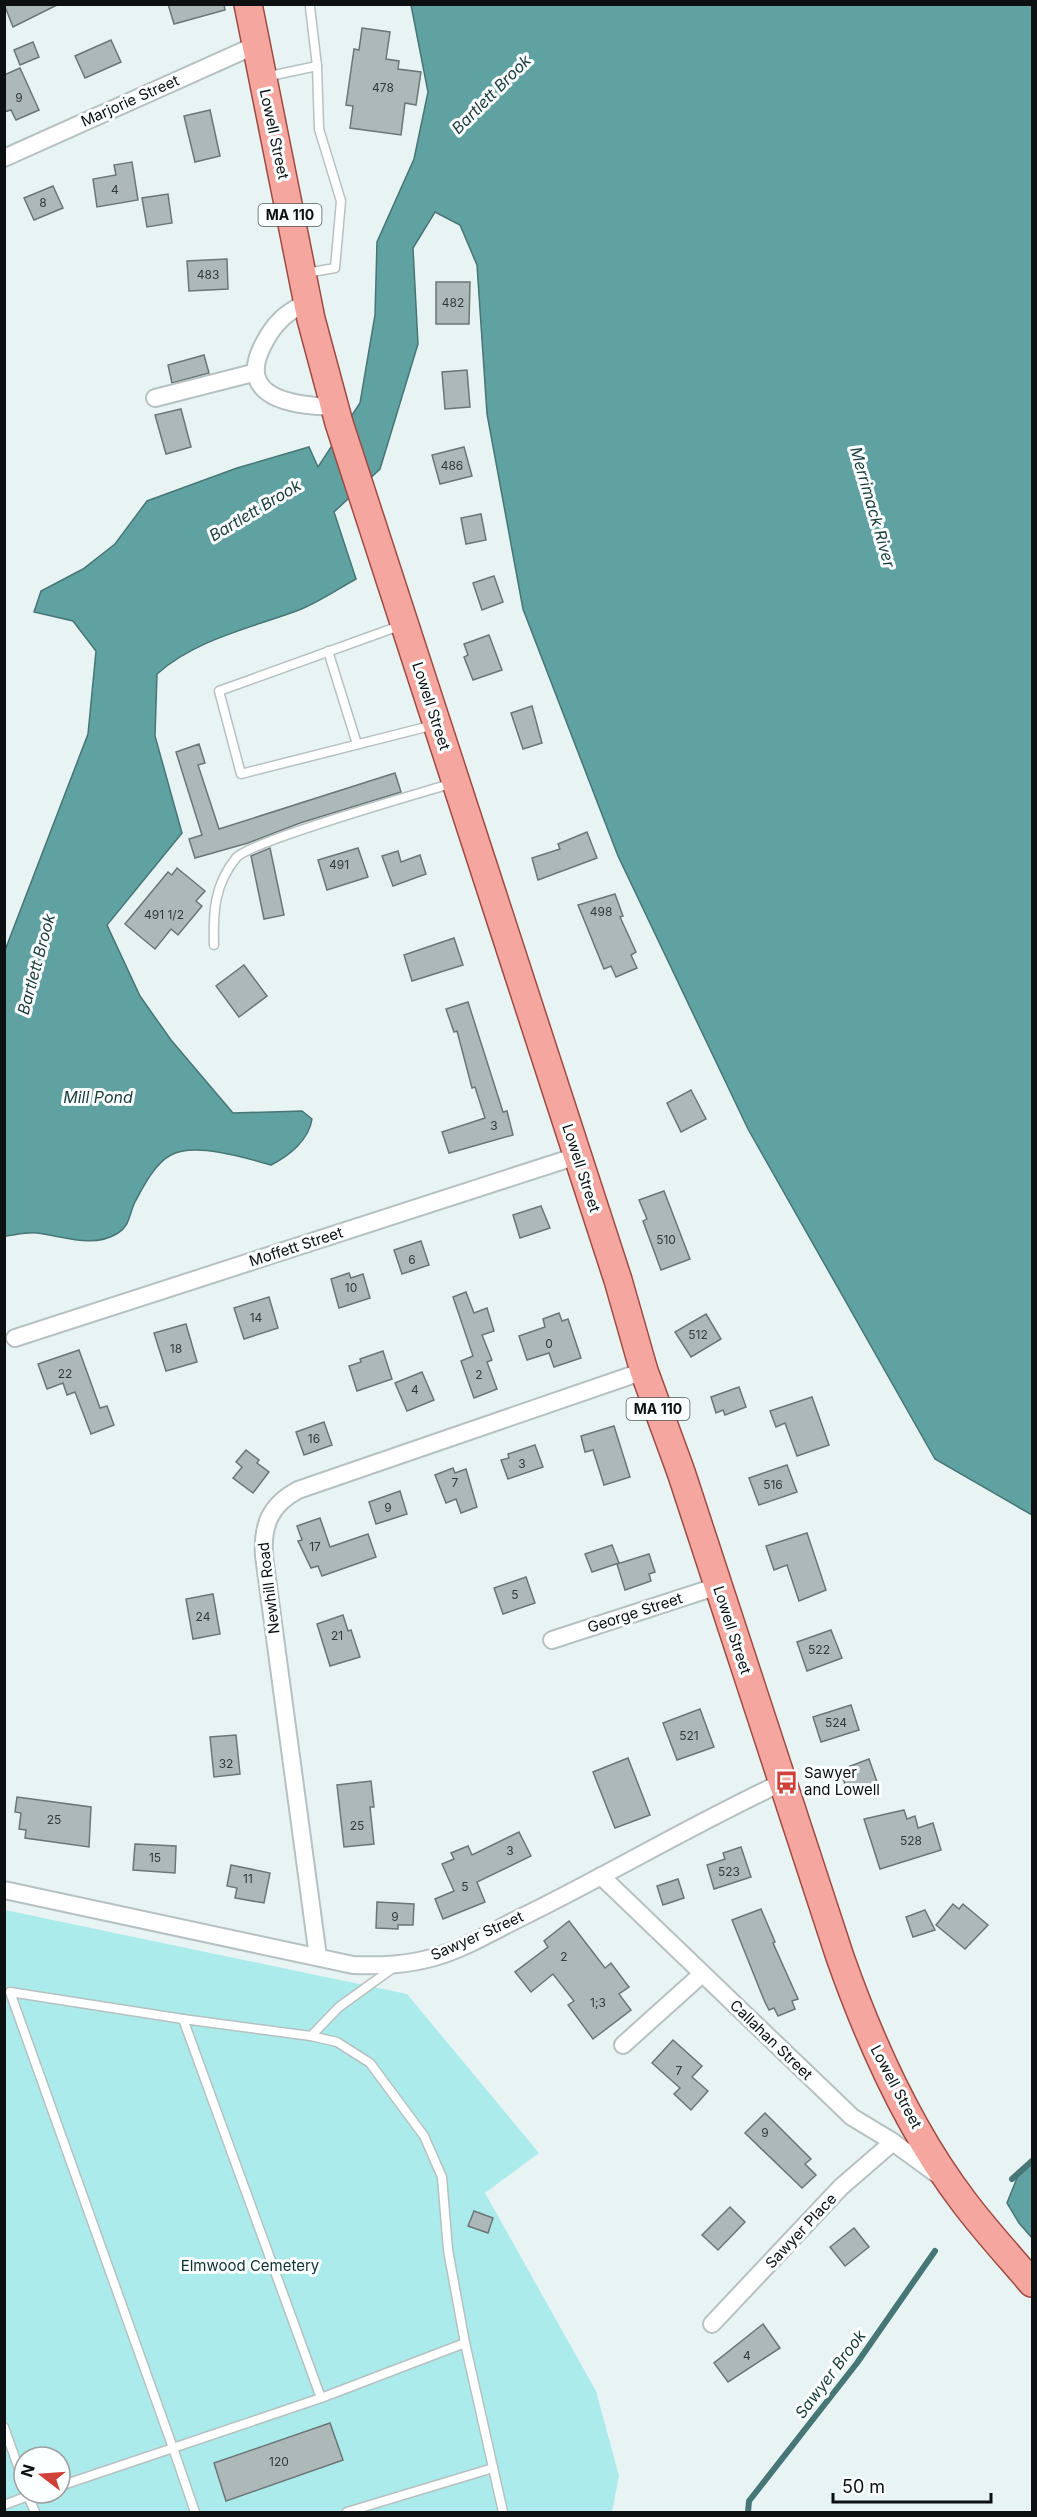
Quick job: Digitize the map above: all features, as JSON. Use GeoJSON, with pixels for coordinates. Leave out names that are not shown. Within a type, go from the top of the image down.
{"type":"FeatureCollection","features":[{"type":"Feature","properties":{"kind":"main road","name":"Lowell Street"},"geometry":{"type":"LineString","coordinates":[[251,6],[262,78],[302,274],[337,415],[578,1156],[644,1371],[718,1586],[861,2019],[890,2082],[963,2201],[1032,2283]]}},
{"type":"Feature","properties":{"kind":"street","name":"Marjorie Street"},"geometry":{"type":"LineString","coordinates":[[4,158],[256,45]]}},
{"type":"Feature","properties":{"kind":"street"},"geometry":{"type":"LineString","coordinates":[[308,302],[279,319],[255,360],[253,373],[257,382],[289,403],[337,415]]}},
{"type":"Feature","properties":{"kind":"street"},"geometry":{"type":"LineString","coordinates":[[155,398],[253,373]]}},
{"type":"Feature","properties":{"kind":"street","name":"Moffett Street"},"geometry":{"type":"LineString","coordinates":[[15,1338],[578,1156]]}},
{"type":"Feature","properties":{"kind":"street","name":"Newhill Road"},"geometry":{"type":"LineString","coordinates":[[318,1956],[264,1556],[263,1535],[268,1516],[280,1501],[298,1490],[644,1371]]}},
{"type":"Feature","properties":{"kind":"street","name":"George Street"},"geometry":{"type":"LineString","coordinates":[[552,1640],[718,1586]]}},
{"type":"Feature","properties":{"kind":"street","name":"Sawyer Street"},"geometry":{"type":"LineString","coordinates":[[4,1890],[354,1965],[396,1966],[437,1957],[601,1876],[714,1814],[783,1782]]}},
{"type":"Feature","properties":{"kind":"street","name":"Callahan Street"},"geometry":{"type":"LineString","coordinates":[[601,1876],[852,2117],[893,2142],[954,2187]]}},
{"type":"Feature","properties":{"kind":"street"},"geometry":{"type":"LineString","coordinates":[[623,2045],[702,1974]]}},
{"type":"Feature","properties":{"kind":"street","name":"Sawyer Place"},"geometry":{"type":"LineString","coordinates":[[712,2324],[841,2187],[893,2142]]}},
{"type":"Feature","properties":{"kind":"lane"},"geometry":{"type":"LineString","coordinates":[[302,274],[334,268],[341,201],[319,129],[317,66],[310,7]]}},
{"type":"Feature","properties":{"kind":"lane"},"geometry":{"type":"LineString","coordinates":[[262,78],[317,66]]}},
{"type":"Feature","properties":{"kind":"lane"},"geometry":{"type":"LineString","coordinates":[[404,624],[219,691],[241,774],[437,724]]}},
{"type":"Feature","properties":{"kind":"lane"},"geometry":{"type":"LineString","coordinates":[[328,651],[357,744]]}},
{"type":"Feature","properties":{"kind":"lane"},"geometry":{"type":"LineString","coordinates":[[214,945],[213,906],[220,884],[237,856],[272,840],[456,782]]}},
{"type":"Feature","properties":{"kind":"lane"},"geometry":{"type":"LineString","coordinates":[[311,2037],[339,2007],[396,1966]]}},
{"type":"Feature","properties":{"kind":"lane"},"geometry":{"type":"LineString","coordinates":[[195,2512],[7,1991],[337,2042],[370,2063],[424,2136],[442,2177],[448,2250],[465,2343],[503,2512]]}},
{"type":"Feature","properties":{"kind":"lane"},"geometry":{"type":"LineString","coordinates":[[183,2019],[321,2398]]}},
{"type":"Feature","properties":{"kind":"lane"},"geometry":{"type":"LineString","coordinates":[[72,2482],[321,2398],[465,2343]]}},
{"type":"Feature","properties":{"kind":"lane"},"geometry":{"type":"LineString","coordinates":[[4,2427],[12,2449]]}},
{"type":"Feature","properties":{"kind":"lane"},"geometry":{"type":"LineString","coordinates":[[347,2512],[493,2468]]}},
{"type":"Feature","properties":{"kind":"green space","name":"Elmwood Cemetery"},"geometry":{"type":"Polygon","coordinates":[[[5,1910],[407,1994],[539,2153],[485,2193],[596,2391],[619,2476],[612,2512],[5,2512],[5,1910]]]}},
{"type":"Feature","properties":{"kind":"water"},"geometry":{"type":"Polygon","coordinates":[[[411,5],[1032,5],[1032,1515],[935,1459],[748,1129],[618,856],[523,609],[487,414],[477,265],[460,225],[435,212],[413,248],[418,344],[380,469],[334,512],[356,579],[299,610],[206,643],[172,662],[157,674],[155,736],[182,833],[107,925],[140,996],[171,1040],[233,1113],[302,1111],[312,1119],[310,1127],[297,1146],[285,1157],[271,1165],[221,1152],[193,1150],[171,1155],[150,1176],[135,1202],[125,1227],[108,1238],[88,1241],[33,1233],[5,1236],[4,953],[88,734],[96,651],[73,621],[34,612],[41,591],[83,569],[115,544],[147,501],[237,468],[309,447],[318,467],[360,403],[375,315],[377,242],[414,159],[428,92],[411,5]]]}},
{"type":"Feature","properties":{"kind":"water"},"geometry":{"type":"Polygon","coordinates":[[[1032,2158],[1032,2238],[1019,2223],[1007,2203],[1019,2173],[1032,2158]]]}},
{"type":"Feature","properties":{"kind":"building"},"geometry":{"type":"Polygon","coordinates":[[[4,4],[59,4],[13,27],[4,4]]]}},
{"type":"Feature","properties":{"kind":"building"},"geometry":{"type":"Polygon","coordinates":[[[168,4],[224,4],[225,10],[174,24],[168,4]]]}},
{"type":"Feature","properties":{"kind":"building"},"geometry":{"type":"Polygon","coordinates":[[[362,28],[390,32],[386,59],[399,61],[398,69],[421,72],[416,105],[405,103],[401,135],[350,128],[353,106],[346,105],[354,49],[359,50],[362,28]]]}},
{"type":"Feature","properties":{"kind":"building"},"geometry":{"type":"Polygon","coordinates":[[[111,40],[121,62],[85,78],[75,56],[111,40]]]}},
{"type":"Feature","properties":{"kind":"building"},"geometry":{"type":"Polygon","coordinates":[[[33,42],[39,57],[20,65],[14,50],[33,42]]]}},
{"type":"Feature","properties":{"kind":"building"},"geometry":{"type":"Polygon","coordinates":[[[20,68],[39,110],[16,120],[11,110],[4,112],[4,75],[20,68]]]}},
{"type":"Feature","properties":{"kind":"building"},"geometry":{"type":"Polygon","coordinates":[[[210,110],[220,156],[195,162],[184,116],[210,110]]]}},
{"type":"Feature","properties":{"kind":"building"},"geometry":{"type":"Polygon","coordinates":[[[132,162],[138,200],[97,207],[93,179],[116,175],[114,165],[132,162]]]}},
{"type":"Feature","properties":{"kind":"building"},"geometry":{"type":"Polygon","coordinates":[[[53,186],[63,208],[34,220],[24,198],[53,186]]]}},
{"type":"Feature","properties":{"kind":"building"},"geometry":{"type":"Polygon","coordinates":[[[168,194],[172,223],[147,227],[142,198],[168,194]]]}},
{"type":"Feature","properties":{"kind":"building"},"geometry":{"type":"Polygon","coordinates":[[[227,259],[228,289],[189,291],[187,261],[227,259]]]}},
{"type":"Feature","properties":{"kind":"building"},"geometry":{"type":"Polygon","coordinates":[[[436,282],[470,282],[469,324],[436,324],[436,282]]]}},
{"type":"Feature","properties":{"kind":"building"},"geometry":{"type":"Polygon","coordinates":[[[204,355],[209,373],[172,383],[168,365],[204,355]]]}},
{"type":"Feature","properties":{"kind":"building"},"geometry":{"type":"Polygon","coordinates":[[[467,370],[470,407],[445,409],[442,372],[467,370]]]}},
{"type":"Feature","properties":{"kind":"building"},"geometry":{"type":"Polygon","coordinates":[[[181,409],[191,447],[166,454],[155,415],[181,409]]]}},
{"type":"Feature","properties":{"kind":"building"},"geometry":{"type":"Polygon","coordinates":[[[464,447],[472,476],[440,484],[432,455],[464,447]]]}},
{"type":"Feature","properties":{"kind":"building"},"geometry":{"type":"Polygon","coordinates":[[[481,514],[486,540],[466,544],[461,518],[481,514]]]}},
{"type":"Feature","properties":{"kind":"building"},"geometry":{"type":"Polygon","coordinates":[[[494,576],[503,602],[482,610],[473,583],[494,576]]]}},
{"type":"Feature","properties":{"kind":"building"},"geometry":{"type":"Polygon","coordinates":[[[489,635],[502,670],[473,680],[464,657],[468,655],[464,644],[489,635]]]}},
{"type":"Feature","properties":{"kind":"building"},"geometry":{"type":"Polygon","coordinates":[[[532,706],[542,743],[523,749],[511,713],[532,706]]]}},
{"type":"Feature","properties":{"kind":"building"},"geometry":{"type":"Polygon","coordinates":[[[199,744],[205,763],[198,765],[219,829],[395,773],[401,792],[300,823],[248,843],[195,858],[189,839],[202,835],[176,752],[199,744]]]}},
{"type":"Feature","properties":{"kind":"building"},"geometry":{"type":"Polygon","coordinates":[[[587,832],[597,858],[538,880],[532,858],[560,849],[558,844],[587,832]]]}},
{"type":"Feature","properties":{"kind":"building"},"geometry":{"type":"Polygon","coordinates":[[[270,848],[284,915],[264,919],[251,856],[270,848]]]}},
{"type":"Feature","properties":{"kind":"building"},"geometry":{"type":"Polygon","coordinates":[[[358,848],[368,877],[327,890],[318,860],[358,848]]]}},
{"type":"Feature","properties":{"kind":"building"},"geometry":{"type":"Polygon","coordinates":[[[398,851],[401,862],[420,855],[426,874],[393,886],[382,856],[398,851]]]}},
{"type":"Feature","properties":{"kind":"building"},"geometry":{"type":"Polygon","coordinates":[[[177,868],[205,891],[196,901],[202,906],[178,935],[171,929],[155,949],[125,924],[168,872],[172,875],[177,868]]]}},
{"type":"Feature","properties":{"kind":"building"},"geometry":{"type":"Polygon","coordinates":[[[615,894],[623,916],[620,917],[636,952],[631,955],[637,968],[616,977],[611,966],[604,969],[578,905],[615,894]]]}},
{"type":"Feature","properties":{"kind":"building"},"geometry":{"type":"Polygon","coordinates":[[[454,938],[463,965],[412,981],[404,955],[454,938]]]}},
{"type":"Feature","properties":{"kind":"building"},"geometry":{"type":"Polygon","coordinates":[[[244,965],[267,996],[239,1017],[216,986],[244,965]]]}},
{"type":"Feature","properties":{"kind":"building"},"geometry":{"type":"Polygon","coordinates":[[[468,1002],[503,1112],[507,1111],[513,1135],[449,1153],[442,1132],[485,1118],[475,1087],[472,1088],[457,1031],[454,1032],[446,1009],[468,1002]]]}},
{"type":"Feature","properties":{"kind":"building"},"geometry":{"type":"Polygon","coordinates":[[[691,1090],[706,1119],[681,1132],[667,1103],[691,1090]]]}},
{"type":"Feature","properties":{"kind":"building"},"geometry":{"type":"Polygon","coordinates":[[[664,1191],[690,1259],[661,1270],[643,1221],[647,1219],[639,1200],[664,1191]]]}},
{"type":"Feature","properties":{"kind":"building"},"geometry":{"type":"Polygon","coordinates":[[[541,1206],[550,1228],[520,1238],[513,1215],[541,1206]]]}},
{"type":"Feature","properties":{"kind":"building"},"geometry":{"type":"Polygon","coordinates":[[[421,1241],[429,1265],[402,1274],[394,1250],[421,1241]]]}},
{"type":"Feature","properties":{"kind":"building"},"geometry":{"type":"Polygon","coordinates":[[[349,1273],[351,1278],[363,1274],[370,1298],[339,1308],[331,1279],[349,1273]]]}},
{"type":"Feature","properties":{"kind":"building"},"geometry":{"type":"Polygon","coordinates":[[[466,1292],[474,1313],[487,1308],[494,1331],[482,1335],[492,1360],[487,1362],[497,1389],[474,1398],[461,1361],[473,1356],[453,1297],[466,1292]]]}},
{"type":"Feature","properties":{"kind":"building"},"geometry":{"type":"Polygon","coordinates":[[[269,1297],[278,1328],[244,1339],[234,1308],[269,1297]]]}},
{"type":"Feature","properties":{"kind":"building"},"geometry":{"type":"Polygon","coordinates":[[[559,1313],[562,1321],[568,1319],[581,1358],[554,1367],[549,1353],[527,1360],[519,1336],[545,1327],[543,1319],[559,1313]]]}},
{"type":"Feature","properties":{"kind":"building"},"geometry":{"type":"Polygon","coordinates":[[[706,1314],[721,1339],[691,1357],[675,1332],[706,1314]]]}},
{"type":"Feature","properties":{"kind":"building"},"geometry":{"type":"Polygon","coordinates":[[[186,1324],[197,1362],[166,1371],[154,1333],[186,1324]]]}},
{"type":"Feature","properties":{"kind":"building"},"geometry":{"type":"Polygon","coordinates":[[[79,1350],[100,1408],[107,1406],[114,1425],[91,1434],[75,1392],[67,1395],[63,1383],[47,1389],[38,1364],[79,1350]]]}},
{"type":"Feature","properties":{"kind":"building"},"geometry":{"type":"Polygon","coordinates":[[[383,1351],[392,1379],[357,1391],[349,1366],[361,1362],[360,1359],[383,1351]]]}},
{"type":"Feature","properties":{"kind":"building"},"geometry":{"type":"Polygon","coordinates":[[[422,1372],[434,1400],[407,1411],[395,1383],[422,1372]]]}},
{"type":"Feature","properties":{"kind":"building"},"geometry":{"type":"Polygon","coordinates":[[[739,1387],[746,1407],[725,1415],[723,1410],[716,1413],[711,1397],[739,1387]]]}},
{"type":"Feature","properties":{"kind":"building"},"geometry":{"type":"Polygon","coordinates":[[[812,1397],[829,1445],[797,1456],[785,1423],[776,1427],[770,1411],[812,1397]]]}},
{"type":"Feature","properties":{"kind":"building"},"geometry":{"type":"Polygon","coordinates":[[[324,1422],[332,1445],[304,1455],[296,1432],[324,1422]]]}},
{"type":"Feature","properties":{"kind":"building"},"geometry":{"type":"Polygon","coordinates":[[[614,1426],[630,1477],[604,1485],[593,1450],[585,1452],[581,1436],[614,1426]]]}},
{"type":"Feature","properties":{"kind":"building"},"geometry":{"type":"Polygon","coordinates":[[[535,1445],[543,1467],[508,1479],[501,1460],[509,1458],[508,1454],[535,1445]]]}},
{"type":"Feature","properties":{"kind":"building"},"geometry":{"type":"Polygon","coordinates":[[[246,1450],[269,1472],[253,1493],[233,1478],[242,1467],[236,1462],[246,1450]]]}},
{"type":"Feature","properties":{"kind":"building"},"geometry":{"type":"Polygon","coordinates":[[[787,1465],[797,1492],[759,1505],[749,1478],[787,1465]]]}},
{"type":"Feature","properties":{"kind":"building"},"geometry":{"type":"Polygon","coordinates":[[[453,1468],[455,1473],[466,1469],[477,1507],[461,1513],[456,1499],[446,1503],[435,1475],[453,1468]]]}},
{"type":"Feature","properties":{"kind":"building"},"geometry":{"type":"Polygon","coordinates":[[[400,1491],[407,1514],[376,1524],[369,1502],[400,1491]]]}},
{"type":"Feature","properties":{"kind":"building"},"geometry":{"type":"Polygon","coordinates":[[[320,1518],[330,1547],[368,1534],[376,1557],[322,1576],[318,1566],[311,1568],[298,1541],[302,1540],[297,1526],[320,1518]]]}},
{"type":"Feature","properties":{"kind":"building"},"geometry":{"type":"Polygon","coordinates":[[[807,1533],[826,1590],[799,1601],[787,1565],[774,1570],[766,1546],[807,1533]]]}},
{"type":"Feature","properties":{"kind":"building"},"geometry":{"type":"Polygon","coordinates":[[[612,1545],[619,1563],[592,1572],[585,1554],[612,1545]]]}},
{"type":"Feature","properties":{"kind":"building"},"geometry":{"type":"Polygon","coordinates":[[[649,1554],[655,1572],[649,1574],[651,1581],[625,1590],[617,1564],[649,1554]]]}},
{"type":"Feature","properties":{"kind":"building"},"geometry":{"type":"Polygon","coordinates":[[[526,1577],[535,1603],[503,1614],[494,1588],[526,1577]]]}},
{"type":"Feature","properties":{"kind":"building"},"geometry":{"type":"Polygon","coordinates":[[[213,1594],[220,1634],[193,1639],[186,1599],[213,1594]]]}},
{"type":"Feature","properties":{"kind":"building"},"geometry":{"type":"Polygon","coordinates":[[[343,1615],[360,1657],[330,1666],[317,1624],[343,1615]]]}},
{"type":"Feature","properties":{"kind":"building"},"geometry":{"type":"Polygon","coordinates":[[[831,1630],[842,1658],[807,1671],[797,1642],[831,1630]]]}},
{"type":"Feature","properties":{"kind":"building"},"geometry":{"type":"Polygon","coordinates":[[[851,1705],[859,1730],[821,1742],[813,1717],[851,1705]]]}},
{"type":"Feature","properties":{"kind":"building"},"geometry":{"type":"Polygon","coordinates":[[[700,1709],[714,1747],[677,1760],[663,1723],[700,1709]]]}},
{"type":"Feature","properties":{"kind":"building"},"geometry":{"type":"Polygon","coordinates":[[[236,1735],[240,1774],[214,1777],[210,1737],[236,1735]]]}},
{"type":"Feature","properties":{"kind":"building"},"geometry":{"type":"Polygon","coordinates":[[[628,1758],[650,1815],[615,1828],[593,1772],[628,1758]]]}},
{"type":"Feature","properties":{"kind":"building"},"geometry":{"type":"Polygon","coordinates":[[[869,1759],[877,1782],[847,1790],[840,1770],[869,1759]]]}},
{"type":"Feature","properties":{"kind":"building"},"geometry":{"type":"Polygon","coordinates":[[[371,1781],[374,1807],[370,1807],[374,1844],[344,1847],[337,1785],[371,1781]]]}},
{"type":"Feature","properties":{"kind":"building"},"geometry":{"type":"Polygon","coordinates":[[[17,1797],[91,1807],[89,1847],[25,1838],[26,1830],[19,1829],[21,1813],[15,1812],[17,1797]]]}},
{"type":"Feature","properties":{"kind":"building"},"geometry":{"type":"Polygon","coordinates":[[[904,1810],[907,1819],[915,1816],[918,1828],[933,1823],[941,1850],[880,1869],[864,1819],[904,1810]]]}},
{"type":"Feature","properties":{"kind":"building"},"geometry":{"type":"Polygon","coordinates":[[[519,1832],[531,1856],[477,1882],[485,1902],[443,1919],[435,1899],[454,1891],[442,1864],[454,1859],[451,1853],[468,1846],[472,1855],[519,1832]]]}},
{"type":"Feature","properties":{"kind":"building"},"geometry":{"type":"Polygon","coordinates":[[[135,1844],[176,1846],[175,1873],[133,1870],[135,1844]]]}},
{"type":"Feature","properties":{"kind":"building"},"geometry":{"type":"Polygon","coordinates":[[[741,1847],[751,1877],[714,1889],[707,1865],[725,1859],[723,1853],[741,1847]]]}},
{"type":"Feature","properties":{"kind":"building"},"geometry":{"type":"Polygon","coordinates":[[[231,1865],[270,1873],[264,1903],[235,1898],[237,1888],[227,1886],[231,1865]]]}},
{"type":"Feature","properties":{"kind":"building"},"geometry":{"type":"Polygon","coordinates":[[[678,1879],[684,1898],[663,1905],[657,1886],[678,1879]]]}},
{"type":"Feature","properties":{"kind":"building"},"geometry":{"type":"Polygon","coordinates":[[[377,1902],[414,1904],[413,1925],[398,1925],[398,1929],[376,1928],[377,1902]]]}},
{"type":"Feature","properties":{"kind":"building"},"geometry":{"type":"Polygon","coordinates":[[[953,1904],[959,1909],[963,1904],[988,1925],[965,1949],[936,1925],[953,1904]]]}},
{"type":"Feature","properties":{"kind":"building"},"geometry":{"type":"Polygon","coordinates":[[[761,1909],[775,1942],[773,1943],[798,1999],[792,2001],[795,2009],[778,2016],[774,2008],[769,2010],[764,2000],[732,1920],[761,1909]]]}},
{"type":"Feature","properties":{"kind":"building"},"geometry":{"type":"Polygon","coordinates":[[[925,1910],[935,1930],[913,1937],[906,1917],[925,1910]]]}},
{"type":"Feature","properties":{"kind":"building"},"geometry":{"type":"Polygon","coordinates":[[[569,1921],[605,1968],[611,1963],[629,1987],[619,1994],[631,2010],[593,2039],[568,2005],[574,2001],[553,1974],[531,1992],[515,1972],[548,1947],[544,1941],[569,1921]]]}},
{"type":"Feature","properties":{"kind":"building"},"geometry":{"type":"Polygon","coordinates":[[[673,2040],[702,2066],[692,2077],[708,2091],[691,2110],[674,2094],[680,2088],[652,2063],[673,2040]]]}},
{"type":"Feature","properties":{"kind":"building"},"geometry":{"type":"Polygon","coordinates":[[[765,2113],[811,2159],[805,2164],[816,2175],[802,2188],[745,2133],[765,2113]]]}},
{"type":"Feature","properties":{"kind":"building"},"geometry":{"type":"Polygon","coordinates":[[[730,2207],[745,2222],[718,2250],[702,2235],[730,2207]]]}},
{"type":"Feature","properties":{"kind":"building"},"geometry":{"type":"Polygon","coordinates":[[[474,2211],[493,2218],[488,2233],[468,2226],[474,2211]]]}},
{"type":"Feature","properties":{"kind":"building"},"geometry":{"type":"Polygon","coordinates":[[[854,2228],[869,2247],[845,2266],[830,2247],[854,2228]]]}},
{"type":"Feature","properties":{"kind":"building"},"geometry":{"type":"Polygon","coordinates":[[[763,2324],[780,2348],[728,2382],[714,2363],[763,2324]]]}},
{"type":"Feature","properties":{"kind":"building"},"geometry":{"type":"Polygon","coordinates":[[[330,2423],[343,2460],[226,2501],[214,2463],[330,2423]]]}},
{"type":"Feature","properties":{"kind":"waterway","name":"Sawyer Brook"},"geometry":{"type":"LineString","coordinates":[[1012,2179],[1032,2161]]}},
{"type":"Feature","properties":{"kind":"waterway","name":"Sawyer Brook"},"geometry":{"type":"LineString","coordinates":[[748,2512],[749,2501],[857,2363],[935,2251]]}},
{"type":"Feature","properties":{"kind":"place","name":"Sawyer and Lowell"},"geometry":{"type":"Point","coordinates":[786,1782]}},
{"type":"Feature","properties":{"kind":"water label","name":"Bartlett Brook"},"geometry":{"type":"Point","coordinates":[491,94]}},
{"type":"Feature","properties":{"kind":"water label","name":"Merrimack River"},"geometry":{"type":"Point","coordinates":[873,507]}},
{"type":"Feature","properties":{"kind":"water label","name":"Bartlett Brook"},"geometry":{"type":"Point","coordinates":[255,510]}},
{"type":"Feature","properties":{"kind":"water label","name":"Bartlett Brook"},"geometry":{"type":"Point","coordinates":[36,964]}},
{"type":"Feature","properties":{"kind":"water label","name":"Mill Pond"},"geometry":{"type":"Point","coordinates":[98,1097]}}]}
